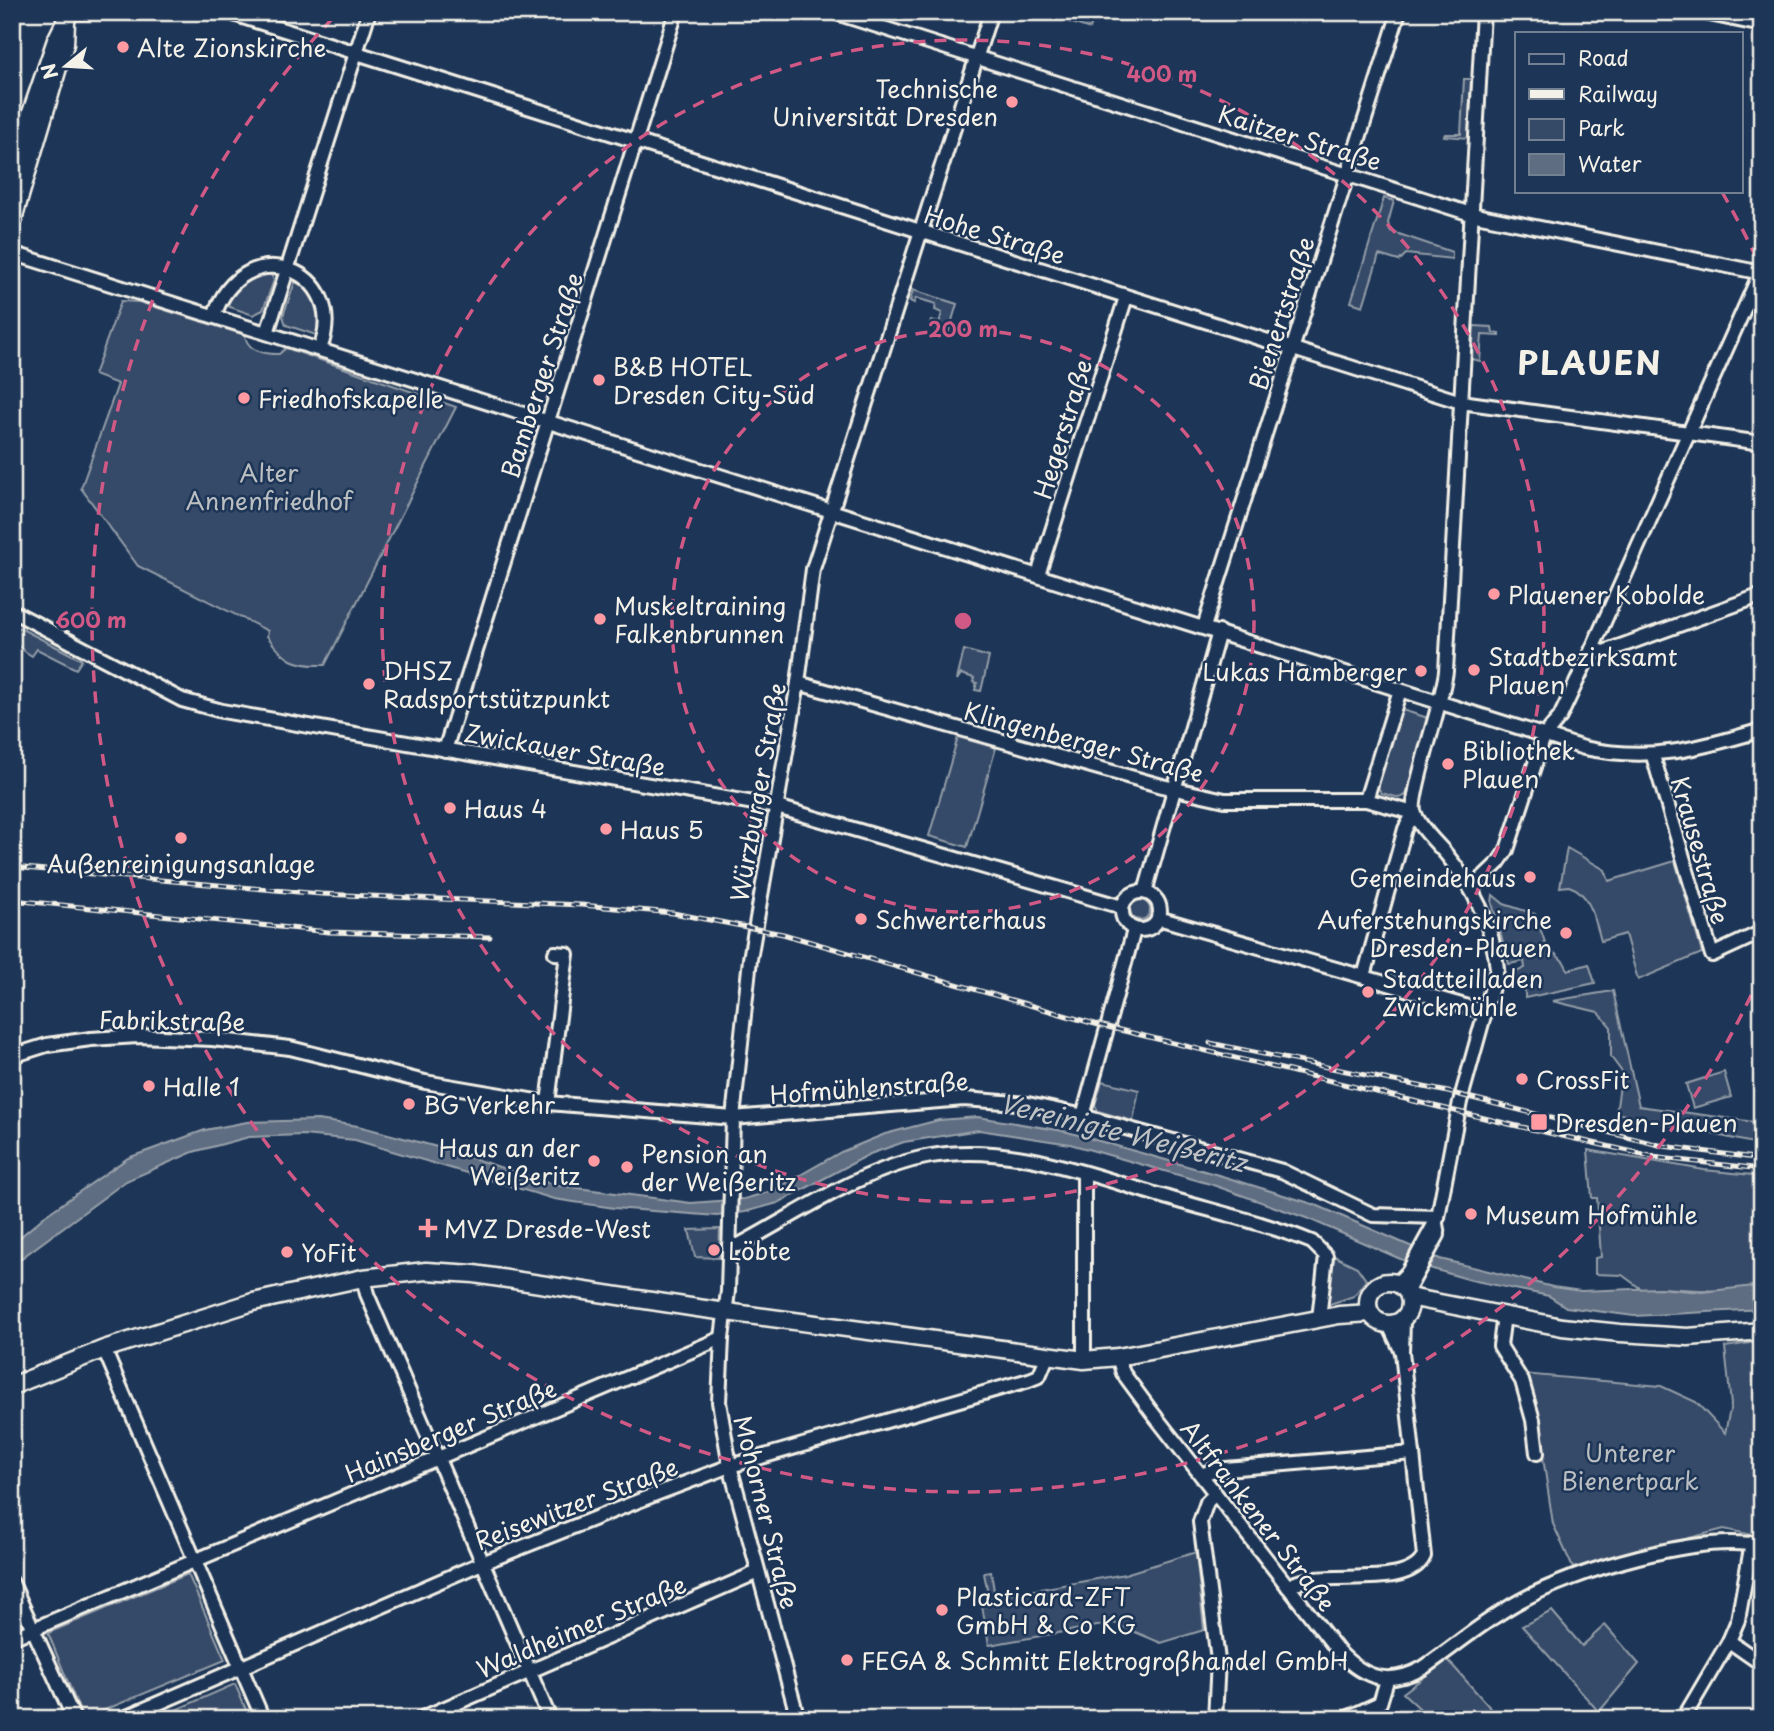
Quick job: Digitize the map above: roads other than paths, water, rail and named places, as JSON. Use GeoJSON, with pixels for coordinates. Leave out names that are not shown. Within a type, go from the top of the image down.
{"type":"FeatureCollection","features":[{"type":"Feature","properties":{"kind":"main road"},"geometry":{"type":"LineString","coordinates":[[12,168],[56,40],[69,16]]}},
{"type":"Feature","properties":{"kind":"main road"},"geometry":{"type":"LineString","coordinates":[[12,223],[65,44],[69,16]]}},
{"type":"Feature","properties":{"kind":"main road"},"geometry":{"type":"LineString","coordinates":[[12,1386],[104,1349],[253,1302],[363,1278],[452,1271],[725,1312],[1084,1360],[1118,1357],[1319,1314],[1339,1315],[1369,1307]]}},
{"type":"Feature","properties":{"kind":"main road"},"geometry":{"type":"LineString","coordinates":[[1404,1298],[1381,1323],[1369,1307],[1373,1288],[1379,1284],[1404,1298],[1562,1327],[1645,1335],[1704,1336],[1762,1331]]}},
{"type":"Feature","properties":{"kind":"street"},"geometry":{"type":"LineString","coordinates":[[69,16],[93,12]]}},
{"type":"Feature","properties":{"kind":"street","name":"Hohe Straße"},"geometry":{"type":"LineString","coordinates":[[228,12],[1461,402],[1762,443]]}},
{"type":"Feature","properties":{"kind":"street"},"geometry":{"type":"LineString","coordinates":[[267,333],[369,12]]}},
{"type":"Feature","properties":{"kind":"street","name":"Bamberger Straße"},"geometry":{"type":"LineString","coordinates":[[445,750],[676,12]]}},
{"type":"Feature","properties":{"kind":"street","name":"Kaitzer Straße"},"geometry":{"type":"LineString","coordinates":[[833,12],[1471,214],[1761,272]]}},
{"type":"Feature","properties":{"kind":"street","name":"Würzburger Straße"},"geometry":{"type":"LineString","coordinates":[[725,1312],[733,1118],[750,959],[777,807],[813,569],[991,12]]}},
{"type":"Feature","properties":{"kind":"street","name":"Bienertstraße"},"geometry":{"type":"LineString","coordinates":[[1205,627],[1398,12]]}},
{"type":"Feature","properties":{"kind":"street"},"geometry":{"type":"LineString","coordinates":[[1288,1587],[1304,1580],[1340,1580],[1396,1573],[1421,1563],[1424,1556],[1402,1352],[1404,1298],[1429,1243],[1438,1235],[1437,1221],[1460,1102],[1494,984],[1496,963],[1472,888],[1415,813],[1414,799],[1442,703],[1448,639],[1483,12]]}},
{"type":"Feature","properties":{"kind":"street"},"geometry":{"type":"LineString","coordinates":[[1700,12],[1762,25]]}},
{"type":"Feature","properties":{"kind":"street"},"geometry":{"type":"LineString","coordinates":[[12,253],[1544,736],[1610,754],[1653,756],[1688,751],[1762,730]]}},
{"type":"Feature","properties":{"kind":"street"},"geometry":{"type":"LineString","coordinates":[[214,316],[228,287],[242,274],[264,266],[287,270],[309,282],[322,301],[327,326],[320,349]]}},
{"type":"Feature","properties":{"kind":"street"},"geometry":{"type":"LineString","coordinates":[[1472,888],[1499,863],[1513,836],[1544,736],[1560,717],[1592,649],[1761,272]]}},
{"type":"Feature","properties":{"kind":"street","name":"Hegerstraße"},"geometry":{"type":"LineString","coordinates":[[1038,575],[1126,297]]}},
{"type":"Feature","properties":{"kind":"street"},"geometry":{"type":"LineString","coordinates":[[1592,649],[1604,652],[1762,595]]}},
{"type":"Feature","properties":{"kind":"street","name":"Zwickauer Straße"},"geometry":{"type":"LineString","coordinates":[[12,611],[182,700],[222,711],[777,807],[1122,907]]}},
{"type":"Feature","properties":{"kind":"street"},"geometry":{"type":"LineString","coordinates":[[1145,892],[1219,632]]}},
{"type":"Feature","properties":{"kind":"street","name":"Klingenberger Straße"},"geometry":{"type":"LineString","coordinates":[[797,683],[1225,800],[1366,800],[1415,813]]}},
{"type":"Feature","properties":{"kind":"street"},"geometry":{"type":"LineString","coordinates":[[1366,800],[1400,690]]}},
{"type":"Feature","properties":{"kind":"street","name":"Krausestraße"},"geometry":{"type":"LineString","coordinates":[[1653,756],[1712,955],[1762,932]]}},
{"type":"Feature","properties":{"kind":"street"},"geometry":{"type":"LineString","coordinates":[[1364,976],[1405,829],[1415,813]]}},
{"type":"Feature","properties":{"kind":"street"},"geometry":{"type":"LineString","coordinates":[[1145,892],[1158,902],[1158,918],[1149,928],[1134,930],[1124,920],[1122,907],[1131,894],[1145,892]]}},
{"type":"Feature","properties":{"kind":"street"},"geometry":{"type":"LineString","coordinates":[[1158,918],[1486,1012]]}},
{"type":"Feature","properties":{"kind":"street"},"geometry":{"type":"LineString","coordinates":[[1083,1116],[1134,930]]}},
{"type":"Feature","properties":{"kind":"street"},"geometry":{"type":"LineString","coordinates":[[548,1103],[567,954],[555,953]]}},
{"type":"Feature","properties":{"kind":"street","name":"Fabrikstraße"},"geometry":{"type":"LineString","coordinates":[[12,1056],[58,1043],[138,1036],[212,1039],[290,1048]]}},
{"type":"Feature","properties":{"kind":"street","name":"Hofmühlenstraße"},"geometry":{"type":"LineString","coordinates":[[290,1048],[425,1082],[548,1103],[733,1118],[964,1099],[1028,1104],[1083,1116],[1282,1171],[1373,1215],[1437,1221]]}},
{"type":"Feature","properties":{"kind":"street"},"geometry":{"type":"LineString","coordinates":[[729,1245],[738,1245],[862,1181],[902,1164],[932,1156],[976,1153],[1030,1158],[1284,1232],[1319,1246],[1326,1256],[1319,1314]]}},
{"type":"Feature","properties":{"kind":"street"},"geometry":{"type":"LineString","coordinates":[[1084,1174],[1084,1360]]}},
{"type":"Feature","properties":{"kind":"street"},"geometry":{"type":"LineString","coordinates":[[363,1278],[437,1458],[550,1719]]}},
{"type":"Feature","properties":{"kind":"street","name":"Mohorner Straße"},"geometry":{"type":"LineString","coordinates":[[725,1312],[719,1402],[730,1466],[798,1719]]}},
{"type":"Feature","properties":{"kind":"street"},"geometry":{"type":"LineString","coordinates":[[1504,1315],[1500,1346],[1522,1381],[1533,1420],[1537,1453]]}},
{"type":"Feature","properties":{"kind":"street","name":"Hainsberger Straße"},"geometry":{"type":"LineString","coordinates":[[12,1638],[722,1338]]}},
{"type":"Feature","properties":{"kind":"street"},"geometry":{"type":"LineString","coordinates":[[104,1349],[263,1719]]}},
{"type":"Feature","properties":{"kind":"street","name":"Reisewitzer Straße"},"geometry":{"type":"LineString","coordinates":[[122,1719],[482,1563],[730,1466],[1029,1380],[1039,1376],[1048,1355]]}},
{"type":"Feature","properties":{"kind":"street","name":"Altfrankener Straße"},"geometry":{"type":"LineString","coordinates":[[1118,1357],[1123,1373],[1348,1661],[1387,1680]]}},
{"type":"Feature","properties":{"kind":"street"},"geometry":{"type":"LineString","coordinates":[[1201,1475],[1214,1469],[1413,1452]]}},
{"type":"Feature","properties":{"kind":"street"},"geometry":{"type":"LineString","coordinates":[[1215,1494],[1207,1502],[1200,1522],[1218,1660],[1215,1719]]}},
{"type":"Feature","properties":{"kind":"street"},"geometry":{"type":"LineString","coordinates":[[1345,1719],[1380,1703],[1387,1680],[1410,1675],[1423,1668],[1487,1622],[1538,1591],[1580,1575],[1678,1549],[1723,1542],[1757,1544],[1744,1597],[1729,1641],[1682,1719]]}},
{"type":"Feature","properties":{"kind":"street","name":"Waldheimer Straße"},"geometry":{"type":"LineString","coordinates":[[420,1719],[758,1572]]}},
{"type":"Feature","properties":{"kind":"street"},"geometry":{"type":"LineString","coordinates":[[12,1583],[35,1628],[74,1719]]}},
{"type":"Feature","properties":{"kind":"street"},"geometry":{"type":"LineString","coordinates":[[1729,1641],[1762,1664]]}},
{"type":"Feature","properties":{"kind":"water"},"geometry":{"type":"Polygon","coordinates":[[[978,1117],[1064,1131],[1222,1176],[1316,1205],[1440,1259],[1553,1287],[1581,1291],[1659,1288],[1702,1292],[1762,1285],[1762,1309],[1634,1316],[1566,1307],[1549,1296],[1471,1280],[1405,1261],[1309,1219],[1210,1184],[1070,1144],[979,1130],[904,1142],[870,1154],[778,1203],[717,1216],[614,1208],[554,1199],[355,1140],[303,1135],[249,1137],[193,1152],[126,1181],[12,1265],[12,1244],[46,1215],[128,1158],[205,1130],[247,1122],[318,1120],[358,1126],[441,1148],[555,1185],[691,1203],[744,1199],[772,1191],[841,1152],[885,1134],[939,1120],[978,1117]]]}},
{"type":"Feature","properties":{"kind":"railway"},"geometry":{"type":"LineString","coordinates":[[12,867],[321,894],[581,905],[673,913],[783,934],[1095,1024],[1513,1125],[1660,1158],[1762,1169]]}},
{"type":"Feature","properties":{"kind":"railway"},"geometry":{"type":"LineString","coordinates":[[12,900],[329,932],[490,937]]}},
{"type":"Feature","properties":{"kind":"railway"},"geometry":{"type":"LineString","coordinates":[[1210,1043],[1448,1092],[1663,1146],[1762,1159]]}},
{"type":"Feature","properties":{"kind":"place","name":"Alte Zionskirche"},"geometry":{"type":"Point","coordinates":[123,47]}},
{"type":"Feature","properties":{"kind":"place","name":"Technische Universität Dresden"},"geometry":{"type":"Point","coordinates":[1012,102]}},
{"type":"Feature","properties":{"kind":"place","name":"B&B HOTEL Dresden City-Süd"},"geometry":{"type":"Point","coordinates":[599,380]}},
{"type":"Feature","properties":{"kind":"place","name":"Friedhofskapelle"},"geometry":{"type":"Point","coordinates":[244,398]}},
{"type":"Feature","properties":{"kind":"place","name":"Plauener Kobolde"},"geometry":{"type":"Point","coordinates":[1494,594]}},
{"type":"Feature","properties":{"kind":"place","name":"Muskeltraining Falkenbrunnen"},"geometry":{"type":"Point","coordinates":[600,619]}},
{"type":"Feature","properties":{"kind":"place","name":"Stadtbezirksamt Plauen"},"geometry":{"type":"Point","coordinates":[1474,670]}},
{"type":"Feature","properties":{"kind":"place","name":"Lukas Hamberger"},"geometry":{"type":"Point","coordinates":[1421,671]}},
{"type":"Feature","properties":{"kind":"place","name":"DHSZ Radsportstützpunkt"},"geometry":{"type":"Point","coordinates":[369,684]}},
{"type":"Feature","properties":{"kind":"place","name":"Bibliothek Plauen"},"geometry":{"type":"Point","coordinates":[1448,764]}},
{"type":"Feature","properties":{"kind":"place","name":"Haus 4"},"geometry":{"type":"Point","coordinates":[450,808]}},
{"type":"Feature","properties":{"kind":"place","name":"Haus 5"},"geometry":{"type":"Point","coordinates":[606,829]}},
{"type":"Feature","properties":{"kind":"place","name":"Außenreinigungsanlage"},"geometry":{"type":"Point","coordinates":[181,838]}},
{"type":"Feature","properties":{"kind":"place","name":"Gemeindehaus"},"geometry":{"type":"Point","coordinates":[1530,877]}},
{"type":"Feature","properties":{"kind":"place","name":"Schwerterhaus"},"geometry":{"type":"Point","coordinates":[861,919]}},
{"type":"Feature","properties":{"kind":"place","name":"Auferstehungskirche Dresden-Plauen"},"geometry":{"type":"Point","coordinates":[1566,933]}},
{"type":"Feature","properties":{"kind":"place","name":"Stadtteilladen Zwickmühle"},"geometry":{"type":"Point","coordinates":[1368,992]}},
{"type":"Feature","properties":{"kind":"place","name":"CrossFit"},"geometry":{"type":"Point","coordinates":[1522,1079]}},
{"type":"Feature","properties":{"kind":"place","name":"Halle 1"},"geometry":{"type":"Point","coordinates":[149,1086]}},
{"type":"Feature","properties":{"kind":"place","name":"BG Verkehr"},"geometry":{"type":"Point","coordinates":[409,1104]}},
{"type":"Feature","properties":{"kind":"place","name":"Dresden-Plauen"},"geometry":{"type":"Point","coordinates":[1539,1122]}},
{"type":"Feature","properties":{"kind":"place","name":"Haus an der Weißeritz"},"geometry":{"type":"Point","coordinates":[594,1161]}},
{"type":"Feature","properties":{"kind":"place","name":"Pension an der Weißeritz"},"geometry":{"type":"Point","coordinates":[627,1167]}},
{"type":"Feature","properties":{"kind":"place","name":"Museum Hofmühle"},"geometry":{"type":"Point","coordinates":[1471,1214]}},
{"type":"Feature","properties":{"kind":"place","name":"MVZ Dresde-West"},"geometry":{"type":"Point","coordinates":[428,1228]}},
{"type":"Feature","properties":{"kind":"place","name":"Löbte"},"geometry":{"type":"Point","coordinates":[714,1250]}},
{"type":"Feature","properties":{"kind":"place","name":"YoFit"},"geometry":{"type":"Point","coordinates":[287,1252]}},
{"type":"Feature","properties":{"kind":"place","name":"Plasticard-ZFT GmbH & Co KG"},"geometry":{"type":"Point","coordinates":[942,1610]}},
{"type":"Feature","properties":{"kind":"place","name":"FEGA & Schmitt Elektrogroßhandel GmbH"},"geometry":{"type":"Point","coordinates":[847,1660]}},
{"type":"Feature","properties":{"kind":"district","name":"PLAUEN"},"geometry":{"type":"Point","coordinates":[1590,362]}},
{"type":"Feature","properties":{"kind":"park label","name":"Alter Annenfriedhof"},"geometry":{"type":"Point","coordinates":[269,486]}},
{"type":"Feature","properties":{"kind":"park label","name":"Unterer Bienertpark"},"geometry":{"type":"Point","coordinates":[1630,1466]}},
{"type":"Feature","properties":{"kind":"water label","name":"Vereinigte Weißeritz"},"geometry":{"type":"Point","coordinates":[1123,1132]}}]}
